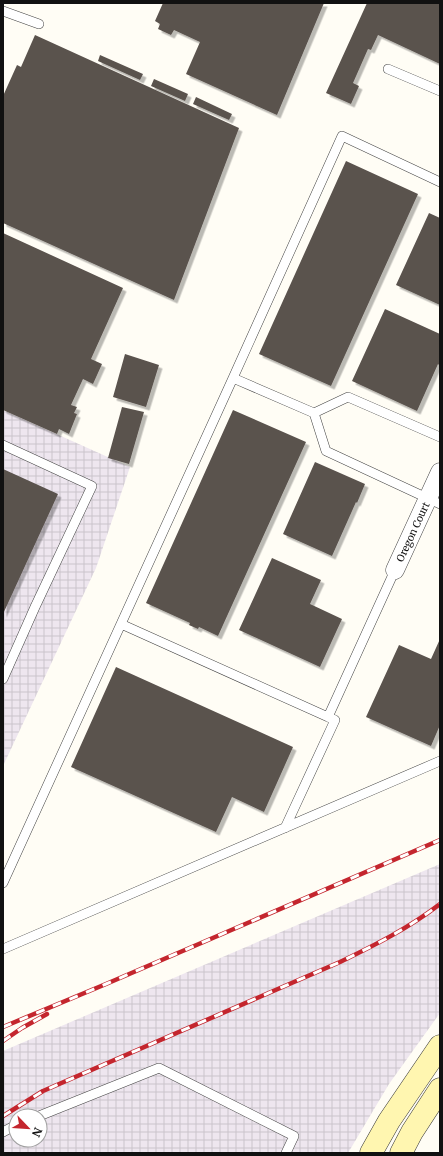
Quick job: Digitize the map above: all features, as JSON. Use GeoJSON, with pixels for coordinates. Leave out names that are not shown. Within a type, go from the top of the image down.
{"type":"FeatureCollection","features":[{"type":"Feature","properties":{"kind":"main road"},"geometry":{"type":"LineString","coordinates":[[371,1153],[389,1121],[440,1046]]}},
{"type":"Feature","properties":{"kind":"main road"},"geometry":{"type":"LineString","coordinates":[[401,1153],[412,1132],[440,1089]]}},
{"type":"Feature","properties":{"kind":"street","name":"Oregon Court"},"geometry":{"type":"LineString","coordinates":[[395,570],[434,501],[440,472]]}},
{"type":"Feature","properties":{"kind":"lane"},"geometry":{"type":"LineString","coordinates":[[3,11],[39,24]]}},
{"type":"Feature","properties":{"kind":"lane"},"geometry":{"type":"LineString","coordinates":[[388,69],[440,90]]}},
{"type":"Feature","properties":{"kind":"lane"},"geometry":{"type":"LineString","coordinates":[[3,883],[342,136],[440,182]]}},
{"type":"Feature","properties":{"kind":"lane"},"geometry":{"type":"LineString","coordinates":[[233,378],[314,413],[348,397],[440,437]]}},
{"type":"Feature","properties":{"kind":"lane"},"geometry":{"type":"LineString","coordinates":[[314,413],[326,451],[434,501]]}},
{"type":"Feature","properties":{"kind":"lane"},"geometry":{"type":"LineString","coordinates":[[3,445],[92,486],[3,679]]}},
{"type":"Feature","properties":{"kind":"lane"},"geometry":{"type":"LineString","coordinates":[[328,717],[395,570]]}},
{"type":"Feature","properties":{"kind":"lane"},"geometry":{"type":"LineString","coordinates":[[121,624],[334,720],[285,828]]}},
{"type":"Feature","properties":{"kind":"lane"},"geometry":{"type":"LineString","coordinates":[[3,950],[440,761]]}},
{"type":"Feature","properties":{"kind":"lane"},"geometry":{"type":"LineString","coordinates":[[48,1112],[159,1068],[294,1136],[286,1153]]}},
{"type":"Feature","properties":{"kind":"shaded area"},"geometry":{"type":"Polygon","coordinates":[[[3,410],[130,467],[96,568],[3,766],[3,410]]]}},
{"type":"Feature","properties":{"kind":"shaded area"},"geometry":{"type":"Polygon","coordinates":[[[440,864],[440,1013],[389,1084],[348,1153],[3,1153],[3,1051],[440,864]]]}},
{"type":"Feature","properties":{"kind":"building"},"geometry":{"type":"Polygon","coordinates":[[[163,3],[324,3],[277,115],[186,74],[200,42],[174,30],[171,35],[158,29],[160,24],[155,21],[163,3]]]}},
{"type":"Feature","properties":{"kind":"building"},"geometry":{"type":"Polygon","coordinates":[[[367,3],[440,3],[440,64],[378,35],[371,50],[368,49],[353,83],[359,86],[351,104],[326,93],[367,3]]]}},
{"type":"Feature","properties":{"kind":"building"},"geometry":{"type":"Polygon","coordinates":[[[35,35],[239,128],[174,300],[3,223],[3,96],[17,65],[21,67],[35,35]]]}},
{"type":"Feature","properties":{"kind":"building"},"geometry":{"type":"Polygon","coordinates":[[[100,55],[143,74],[140,80],[98,61],[100,55]]]}},
{"type":"Feature","properties":{"kind":"building"},"geometry":{"type":"Polygon","coordinates":[[[154,79],[188,94],[185,101],[151,86],[154,79]]]}},
{"type":"Feature","properties":{"kind":"building"},"geometry":{"type":"Polygon","coordinates":[[[196,97],[232,114],[229,120],[193,104],[196,97]]]}},
{"type":"Feature","properties":{"kind":"building"},"geometry":{"type":"Polygon","coordinates":[[[346,161],[418,194],[331,386],[259,354],[346,161]]]}},
{"type":"Feature","properties":{"kind":"building"},"geometry":{"type":"Polygon","coordinates":[[[429,213],[440,218],[440,305],[396,285],[429,213]]]}},
{"type":"Feature","properties":{"kind":"building"},"geometry":{"type":"Polygon","coordinates":[[[3,233],[123,288],[91,359],[102,364],[93,384],[83,379],[71,405],[77,407],[74,413],[77,414],[69,434],[59,429],[57,434],[3,410],[3,233]]]}},
{"type":"Feature","properties":{"kind":"building"},"geometry":{"type":"Polygon","coordinates":[[[385,309],[440,334],[439,365],[438,364],[417,411],[352,381],[385,309]]]}},
{"type":"Feature","properties":{"kind":"building"},"geometry":{"type":"Polygon","coordinates":[[[125,354],[159,365],[146,407],[113,397],[125,354]]]}},
{"type":"Feature","properties":{"kind":"building"},"geometry":{"type":"Polygon","coordinates":[[[122,407],[144,412],[129,464],[108,458],[122,407]]]}},
{"type":"Feature","properties":{"kind":"building"},"geometry":{"type":"Polygon","coordinates":[[[233,410],[306,442],[218,636],[199,627],[198,629],[189,625],[190,623],[146,603],[233,410]]]}},
{"type":"Feature","properties":{"kind":"building"},"geometry":{"type":"Polygon","coordinates":[[[315,462],[365,484],[332,556],[283,534],[315,462]]]}},
{"type":"Feature","properties":{"kind":"building"},"geometry":{"type":"Polygon","coordinates":[[[3,469],[58,494],[3,614],[3,469]]]}},
{"type":"Feature","properties":{"kind":"building"},"geometry":{"type":"Polygon","coordinates":[[[272,558],[321,580],[310,604],[342,619],[320,667],[239,630],[272,558]]]}},
{"type":"Feature","properties":{"kind":"building"},"geometry":{"type":"Polygon","coordinates":[[[440,639],[440,725],[431,746],[366,717],[399,645],[431,659],[440,639]]]}},
{"type":"Feature","properties":{"kind":"building"},"geometry":{"type":"Polygon","coordinates":[[[116,667],[293,747],[264,812],[232,797],[216,832],[71,767],[116,667]]]}},
{"type":"Feature","properties":{"kind":"railway"},"geometry":{"type":"LineString","coordinates":[[3,1027],[440,840]]}},
{"type":"Feature","properties":{"kind":"railway"},"geometry":{"type":"LineString","coordinates":[[3,1116],[43,1091],[340,962],[379,943],[440,904]]}},
{"type":"Feature","properties":{"kind":"railway"},"geometry":{"type":"LineString","coordinates":[[3,1041],[47,1014]]}}]}
